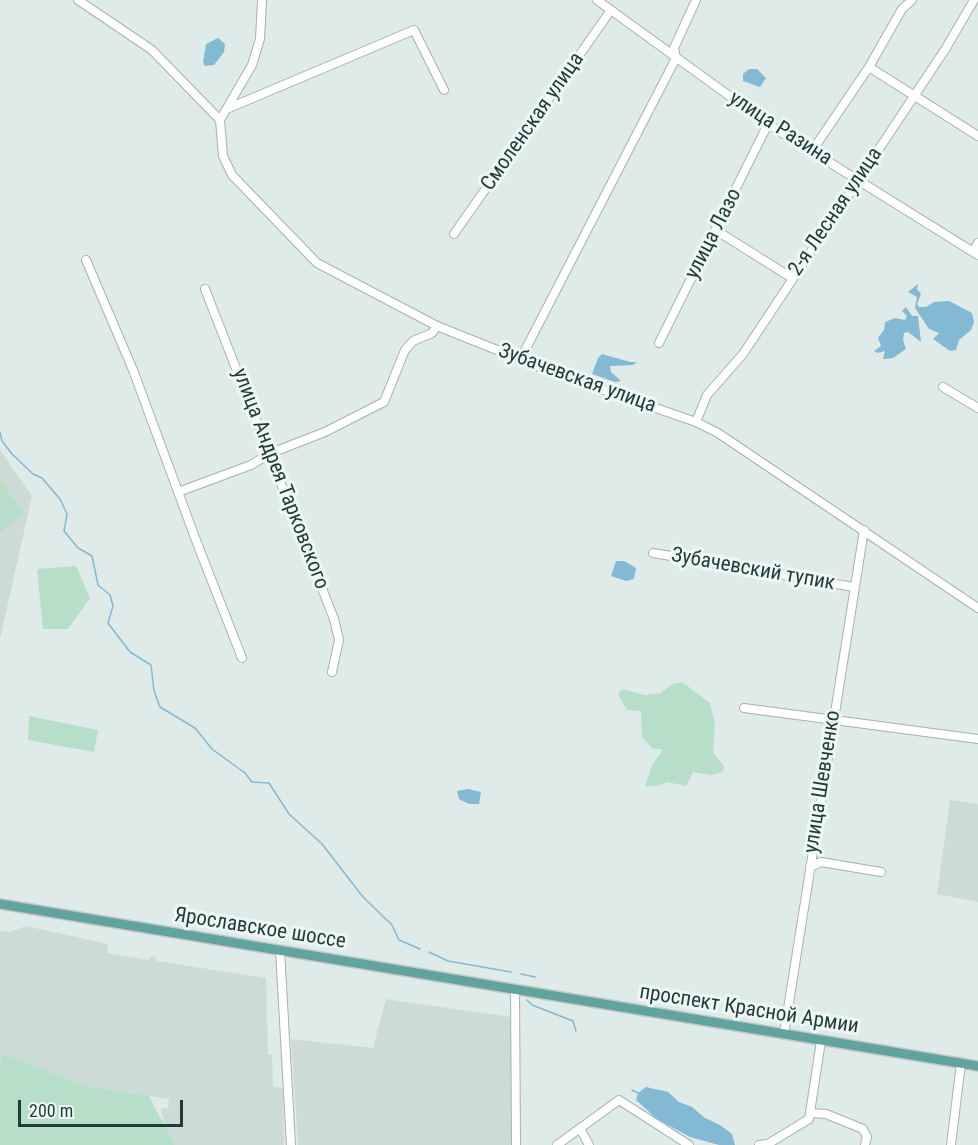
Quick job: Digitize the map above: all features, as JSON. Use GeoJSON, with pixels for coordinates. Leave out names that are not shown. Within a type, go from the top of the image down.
{"type":"FeatureCollection","features":[{"type":"Feature","properties":{"kind":"main road","name":"Ярославское шоссе"},"geometry":{"type":"LineString","coordinates":[[0,904],[515,989]]}},
{"type":"Feature","properties":{"kind":"main road","name":"проспект Красной Армии"},"geometry":{"type":"LineString","coordinates":[[515,989],[978,1066]]}},
{"type":"Feature","properties":{"kind":"street"},"geometry":{"type":"LineString","coordinates":[[78,0],[119,24],[152,50],[220,120],[252,65],[260,39],[262,0]]}},
{"type":"Feature","properties":{"kind":"street","name":"улица Разина"},"geometry":{"type":"LineString","coordinates":[[597,0],[768,124],[975,253]]}},
{"type":"Feature","properties":{"kind":"street"},"geometry":{"type":"LineString","coordinates":[[520,360],[676,58],[674,48],[696,0]]}},
{"type":"Feature","properties":{"kind":"street"},"geometry":{"type":"LineString","coordinates":[[812,151],[869,67],[902,9],[912,0]]}},
{"type":"Feature","properties":{"kind":"street","name":"2-я Лесная улица"},"geometry":{"type":"LineString","coordinates":[[696,422],[706,395],[716,381],[743,354],[915,95],[974,0]]}},
{"type":"Feature","properties":{"kind":"street","name":"Смоленская улица"},"geometry":{"type":"LineString","coordinates":[[454,234],[611,10]]}},
{"type":"Feature","properties":{"kind":"street"},"geometry":{"type":"LineString","coordinates":[[229,108],[414,30],[444,90]]}},
{"type":"Feature","properties":{"kind":"street"},"geometry":{"type":"LineString","coordinates":[[869,67],[978,136]]}},
{"type":"Feature","properties":{"kind":"street","name":"Зубачевская улица"},"geometry":{"type":"LineString","coordinates":[[220,120],[223,156],[232,175],[317,263],[437,326],[520,360],[696,422],[718,433],[978,608]]}},
{"type":"Feature","properties":{"kind":"street","name":"улица Лазо"},"geometry":{"type":"LineString","coordinates":[[659,343],[717,231],[768,124]]}},
{"type":"Feature","properties":{"kind":"street"},"geometry":{"type":"LineString","coordinates":[[717,231],[792,278]]}},
{"type":"Feature","properties":{"kind":"street"},"geometry":{"type":"LineString","coordinates":[[975,253],[978,243]]}},
{"type":"Feature","properties":{"kind":"street"},"geometry":{"type":"LineString","coordinates":[[86,260],[133,370],[242,658]]}},
{"type":"Feature","properties":{"kind":"street","name":"улица Андрея Тарковского"},"geometry":{"type":"LineString","coordinates":[[205,289],[334,619],[339,640],[332,672]]}},
{"type":"Feature","properties":{"kind":"street"},"geometry":{"type":"LineString","coordinates":[[178,492],[251,465],[271,453],[325,432],[384,402],[405,350],[413,341],[432,333],[437,326]]}},
{"type":"Feature","properties":{"kind":"street"},"geometry":{"type":"LineString","coordinates":[[944,387],[978,408]]}},
{"type":"Feature","properties":{"kind":"street","name":"улица Шевченко"},"geometry":{"type":"LineString","coordinates":[[784,1034],[864,530]]}},
{"type":"Feature","properties":{"kind":"street","name":"Зубачевский тупик"},"geometry":{"type":"LineString","coordinates":[[653,553],[854,587]]}},
{"type":"Feature","properties":{"kind":"street"},"geometry":{"type":"LineString","coordinates":[[744,708],[818,720],[833,719],[978,739]]}},
{"type":"Feature","properties":{"kind":"street"},"geometry":{"type":"LineString","coordinates":[[810,867],[821,862],[881,872]]}},
{"type":"Feature","properties":{"kind":"street"},"geometry":{"type":"LineString","coordinates":[[280,950],[291,1145]]}},
{"type":"Feature","properties":{"kind":"street"},"geometry":{"type":"LineString","coordinates":[[515,989],[516,1145]]}},
{"type":"Feature","properties":{"kind":"street"},"geometry":{"type":"LineString","coordinates":[[759,1145],[776,1143],[809,1119],[821,1041]]}},
{"type":"Feature","properties":{"kind":"street"},"geometry":{"type":"LineString","coordinates":[[951,1145],[961,1063]]}},
{"type":"Feature","properties":{"kind":"street"},"geometry":{"type":"LineString","coordinates":[[557,1145],[619,1100],[689,1145]]}},
{"type":"Feature","properties":{"kind":"street"},"geometry":{"type":"LineString","coordinates":[[810,1113],[826,1114],[863,1129],[867,1137],[865,1145]]}},
{"type":"Feature","properties":{"kind":"street"},"geometry":{"type":"LineString","coordinates":[[580,1128],[589,1145]]}},
{"type":"Feature","properties":{"kind":"shaded area"},"geometry":{"type":"Polygon","coordinates":[[[0,450],[32,496],[0,639],[0,450]]]}},
{"type":"Feature","properties":{"kind":"shaded area"},"geometry":{"type":"Polygon","coordinates":[[[950,800],[978,804],[978,902],[937,894],[950,800]]]}},
{"type":"Feature","properties":{"kind":"shaded area"},"geometry":{"type":"Polygon","coordinates":[[[26,926],[108,944],[107,953],[149,960],[151,956],[156,957],[157,961],[266,978],[268,1055],[272,1055],[273,1087],[283,1088],[284,1145],[175,1145],[164,1124],[161,1109],[168,1108],[169,1099],[86,1086],[3,1053],[0,1066],[0,931],[10,932],[26,926]]]}},
{"type":"Feature","properties":{"kind":"shaded area"},"geometry":{"type":"Polygon","coordinates":[[[386,999],[511,1017],[512,1145],[298,1145],[291,1039],[373,1048],[386,999]]]}},
{"type":"Feature","properties":{"kind":"green space"},"geometry":{"type":"Polygon","coordinates":[[[0,481],[24,514],[0,532],[0,481]]]}},
{"type":"Feature","properties":{"kind":"green space"},"geometry":{"type":"Polygon","coordinates":[[[76,566],[90,598],[68,629],[43,629],[37,569],[76,566]]]}},
{"type":"Feature","properties":{"kind":"green space"},"geometry":{"type":"Polygon","coordinates":[[[682,682],[710,703],[715,724],[713,753],[724,766],[723,772],[711,775],[693,772],[686,786],[667,782],[657,786],[645,786],[652,765],[663,750],[652,748],[642,737],[641,711],[627,710],[618,695],[622,689],[645,695],[661,693],[672,684],[682,682]]]}},
{"type":"Feature","properties":{"kind":"green space"},"geometry":{"type":"Polygon","coordinates":[[[29,716],[98,730],[94,752],[28,740],[29,716]]]}},
{"type":"Feature","properties":{"kind":"green space"},"geometry":{"type":"Polygon","coordinates":[[[3,1053],[86,1086],[149,1096],[175,1145],[0,1145],[0,1066],[3,1053]]]}},
{"type":"Feature","properties":{"kind":"water"},"geometry":{"type":"Polygon","coordinates":[[[218,38],[225,44],[224,52],[214,65],[205,66],[203,62],[206,44],[218,38]]]}},
{"type":"Feature","properties":{"kind":"water"},"geometry":{"type":"Polygon","coordinates":[[[749,69],[757,69],[766,78],[760,87],[743,81],[743,74],[749,69]]]}},
{"type":"Feature","properties":{"kind":"water"},"geometry":{"type":"Polygon","coordinates":[[[918,284],[917,289],[921,294],[917,304],[919,307],[926,307],[934,302],[949,301],[972,313],[974,322],[971,330],[959,340],[956,350],[950,351],[933,339],[939,333],[929,329],[915,308],[917,297],[908,292],[918,284]]]}},
{"type":"Feature","properties":{"kind":"water"},"geometry":{"type":"Polygon","coordinates":[[[906,307],[912,316],[918,316],[921,342],[908,332],[904,333],[903,340],[906,349],[893,358],[883,359],[885,351],[877,353],[874,351],[881,346],[878,338],[884,330],[885,322],[895,318],[905,320],[907,316],[902,311],[906,307]]]}},
{"type":"Feature","properties":{"kind":"water"},"geometry":{"type":"Polygon","coordinates":[[[602,354],[637,362],[633,365],[610,366],[611,372],[621,381],[615,382],[592,374],[602,354]]]}},
{"type":"Feature","properties":{"kind":"water"},"geometry":{"type":"Polygon","coordinates":[[[616,561],[624,561],[636,568],[634,579],[626,581],[611,576],[616,561]]]}},
{"type":"Feature","properties":{"kind":"water"},"geometry":{"type":"Polygon","coordinates":[[[468,789],[481,792],[479,804],[469,804],[459,799],[457,791],[468,789]]]}},
{"type":"Feature","properties":{"kind":"water"},"geometry":{"type":"Polygon","coordinates":[[[646,1087],[668,1092],[679,1102],[692,1107],[705,1118],[720,1125],[732,1134],[735,1145],[719,1145],[690,1137],[657,1119],[636,1100],[638,1093],[646,1087]]]}},
{"type":"Feature","properties":{"kind":"waterway"},"geometry":{"type":"LineString","coordinates":[[0,432],[2,441],[12,454],[33,474],[42,478],[60,499],[67,514],[64,531],[78,548],[92,556],[98,585],[110,595],[113,606],[108,623],[130,652],[151,665],[154,691],[160,707],[195,728],[212,749],[245,773],[252,782],[269,783],[289,814],[322,844],[363,897],[392,925],[399,940],[420,949]]}},
{"type":"Feature","properties":{"kind":"waterway"},"geometry":{"type":"LineString","coordinates":[[429,952],[448,961],[511,972]]}},
{"type":"Feature","properties":{"kind":"waterway"},"geometry":{"type":"LineString","coordinates":[[521,974],[535,977]]}},
{"type":"Feature","properties":{"kind":"waterway"},"geometry":{"type":"LineString","coordinates":[[527,1000],[532,1005],[573,1021],[576,1031]]}},
{"type":"Feature","properties":{"kind":"waterway"},"geometry":{"type":"LineString","coordinates":[[632,1090],[638,1093]]}}]}
